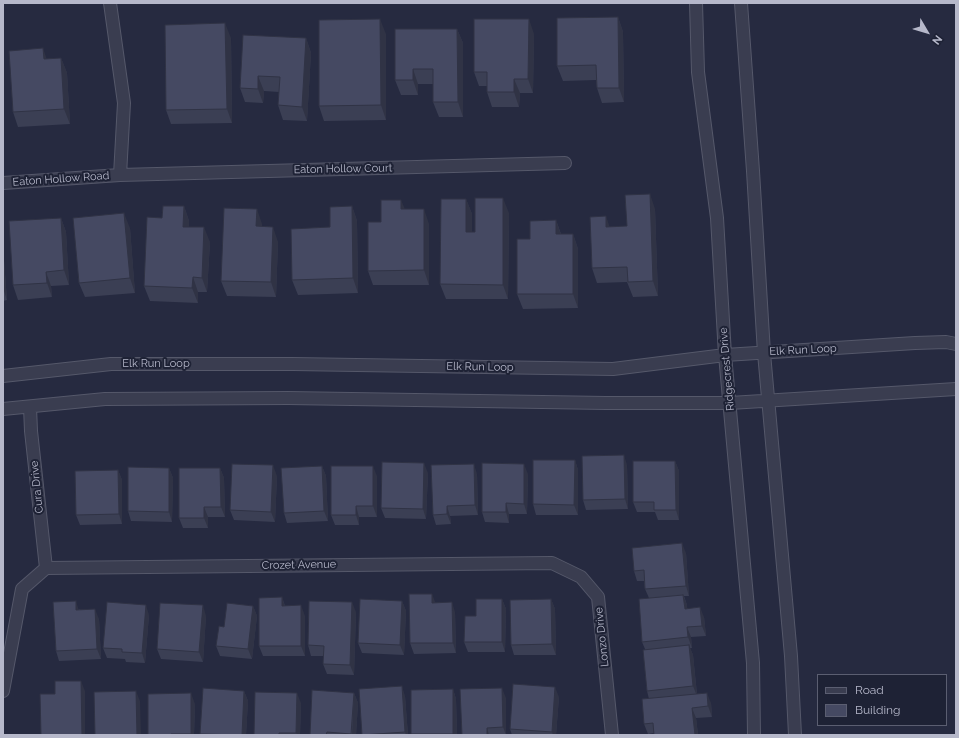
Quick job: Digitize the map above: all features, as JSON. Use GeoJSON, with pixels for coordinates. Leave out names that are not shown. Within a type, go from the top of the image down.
{"type":"FeatureCollection","features":[{"type":"Feature","properties":{"kind":"street"},"geometry":{"type":"LineString","coordinates":[[110,3],[124,103],[120,175]]}},
{"type":"Feature","properties":{"kind":"street","name":"Ridgecrest Drive"},"geometry":{"type":"LineString","coordinates":[[696,3],[698,72],[717,218],[725,355],[753,663],[754,735]]}},
{"type":"Feature","properties":{"kind":"street"},"geometry":{"type":"LineString","coordinates":[[741,3],[764,353],[792,656],[795,735]]}},
{"type":"Feature","properties":{"kind":"street","name":"Eaton Hollow Court"},"geometry":{"type":"LineString","coordinates":[[120,175],[565,163]]}},
{"type":"Feature","properties":{"kind":"street","name":"Eaton Hollow Road"},"geometry":{"type":"LineString","coordinates":[[3,183],[120,175]]}},
{"type":"Feature","properties":{"kind":"street","name":"Elk Run Loop"},"geometry":{"type":"LineString","coordinates":[[3,376],[111,364],[293,364],[613,368],[725,355],[923,343],[946,342],[956,344]]}},
{"type":"Feature","properties":{"kind":"street"},"geometry":{"type":"LineString","coordinates":[[3,409],[105,399],[288,398],[606,403],[730,402],[769,401],[956,389]]}},
{"type":"Feature","properties":{"kind":"street","name":"Cura Drive"},"geometry":{"type":"LineString","coordinates":[[30,406],[31,431],[46,568]]}},
{"type":"Feature","properties":{"kind":"street","name":"Crozet Avenue"},"geometry":{"type":"LineString","coordinates":[[46,568],[552,563]]}},
{"type":"Feature","properties":{"kind":"street","name":"Lonzo Drive"},"geometry":{"type":"LineString","coordinates":[[552,563],[581,577],[598,597],[612,735]]}},
{"type":"Feature","properties":{"kind":"street"},"geometry":{"type":"LineString","coordinates":[[3,691],[22,589],[46,568]]}},
{"type":"Feature","properties":{"kind":"building"},"geometry":{"type":"Polygon","coordinates":[[[618,17],[619,88],[597,88],[596,65],[557,66],[557,18],[618,17]]]}},
{"type":"Feature","properties":{"kind":"building"},"geometry":{"type":"Polygon","coordinates":[[[380,19],[381,105],[319,106],[319,20],[380,19]]]}},
{"type":"Feature","properties":{"kind":"building"},"geometry":{"type":"Polygon","coordinates":[[[474,19],[529,19],[528,79],[514,79],[514,92],[487,92],[487,72],[474,72],[474,19]]]}},
{"type":"Feature","properties":{"kind":"building"},"geometry":{"type":"Polygon","coordinates":[[[225,23],[227,109],[166,110],[165,25],[225,23]]]}},
{"type":"Feature","properties":{"kind":"building"},"geometry":{"type":"Polygon","coordinates":[[[395,29],[457,29],[458,102],[433,102],[433,69],[413,69],[413,80],[395,80],[395,29]]]}},
{"type":"Feature","properties":{"kind":"building"},"geometry":{"type":"Polygon","coordinates":[[[243,35],[306,38],[302,107],[278,105],[280,77],[258,76],[258,89],[240,88],[243,35]]]}},
{"type":"Feature","properties":{"kind":"building"},"geometry":{"type":"Polygon","coordinates":[[[43,48],[44,59],[61,58],[64,109],[13,112],[9,51],[43,48]]]}},
{"type":"Feature","properties":{"kind":"building"},"geometry":{"type":"Polygon","coordinates":[[[650,194],[653,281],[628,282],[627,267],[592,268],[590,217],[606,216],[606,227],[627,226],[625,195],[650,194]]]}},
{"type":"Feature","properties":{"kind":"building"},"geometry":{"type":"Polygon","coordinates":[[[475,198],[503,198],[503,285],[440,284],[441,199],[466,199],[466,232],[475,232],[475,198]]]}},
{"type":"Feature","properties":{"kind":"building"},"geometry":{"type":"Polygon","coordinates":[[[381,200],[401,200],[401,209],[424,209],[424,270],[368,271],[368,222],[381,222],[381,200]]]}},
{"type":"Feature","properties":{"kind":"building"},"geometry":{"type":"Polygon","coordinates":[[[163,206],[184,206],[183,227],[204,227],[202,278],[193,277],[192,288],[144,286],[147,217],[162,218],[163,206]]]}},
{"type":"Feature","properties":{"kind":"building"},"geometry":{"type":"Polygon","coordinates":[[[352,206],[353,278],[292,280],[291,229],[330,227],[330,207],[352,206]]]}},
{"type":"Feature","properties":{"kind":"building"},"geometry":{"type":"Polygon","coordinates":[[[224,208],[257,209],[256,226],[273,227],[271,282],[221,281],[224,208]]]}},
{"type":"Feature","properties":{"kind":"building"},"geometry":{"type":"Polygon","coordinates":[[[124,213],[130,278],[79,283],[73,218],[124,213]]]}},
{"type":"Feature","properties":{"kind":"building"},"geometry":{"type":"Polygon","coordinates":[[[61,218],[64,270],[46,272],[47,283],[13,285],[9,221],[61,218]]]}},
{"type":"Feature","properties":{"kind":"building"},"geometry":{"type":"Polygon","coordinates":[[[556,220],[556,234],[573,234],[573,294],[517,294],[517,239],[530,239],[530,221],[556,220]]]}},
{"type":"Feature","properties":{"kind":"building"},"geometry":{"type":"Polygon","coordinates":[[[624,455],[625,499],[583,500],[582,456],[624,455]]]}},
{"type":"Feature","properties":{"kind":"building"},"geometry":{"type":"Polygon","coordinates":[[[533,460],[575,460],[574,505],[533,504],[533,460]]]}},
{"type":"Feature","properties":{"kind":"building"},"geometry":{"type":"Polygon","coordinates":[[[633,461],[675,461],[676,510],[654,510],[654,502],[633,502],[633,461]]]}},
{"type":"Feature","properties":{"kind":"building"},"geometry":{"type":"Polygon","coordinates":[[[382,462],[424,463],[423,509],[381,508],[382,462]]]}},
{"type":"Feature","properties":{"kind":"building"},"geometry":{"type":"Polygon","coordinates":[[[482,463],[524,464],[524,504],[506,503],[506,512],[482,512],[482,463]]]}},
{"type":"Feature","properties":{"kind":"building"},"geometry":{"type":"Polygon","coordinates":[[[232,464],[273,465],[271,512],[230,510],[232,464]]]}},
{"type":"Feature","properties":{"kind":"building"},"geometry":{"type":"Polygon","coordinates":[[[474,464],[475,505],[447,506],[447,514],[433,515],[431,465],[474,464]]]}},
{"type":"Feature","properties":{"kind":"building"},"geometry":{"type":"Polygon","coordinates":[[[322,466],[324,511],[284,513],[281,468],[322,466]]]}},
{"type":"Feature","properties":{"kind":"building"},"geometry":{"type":"Polygon","coordinates":[[[331,466],[373,466],[373,506],[356,506],[356,515],[331,515],[331,466]]]}},
{"type":"Feature","properties":{"kind":"building"},"geometry":{"type":"Polygon","coordinates":[[[128,467],[169,468],[169,512],[128,511],[128,467]]]}},
{"type":"Feature","properties":{"kind":"building"},"geometry":{"type":"Polygon","coordinates":[[[179,468],[220,468],[221,507],[204,507],[204,518],[179,518],[179,468]]]}},
{"type":"Feature","properties":{"kind":"building"},"geometry":{"type":"Polygon","coordinates":[[[118,470],[119,514],[76,515],[75,471],[118,470]]]}},
{"type":"Feature","properties":{"kind":"building"},"geometry":{"type":"Polygon","coordinates":[[[682,543],[686,586],[645,589],[644,570],[634,571],[632,548],[682,543]]]}},
{"type":"Feature","properties":{"kind":"building"},"geometry":{"type":"Polygon","coordinates":[[[409,594],[432,594],[432,603],[452,602],[453,643],[410,643],[409,594]]]}},
{"type":"Feature","properties":{"kind":"building"},"geometry":{"type":"Polygon","coordinates":[[[683,595],[685,609],[700,607],[702,626],[687,627],[688,637],[642,642],[639,599],[683,595]]]}},
{"type":"Feature","properties":{"kind":"building"},"geometry":{"type":"Polygon","coordinates":[[[282,597],[282,606],[301,605],[301,646],[259,646],[259,598],[282,597]]]}},
{"type":"Feature","properties":{"kind":"building"},"geometry":{"type":"Polygon","coordinates":[[[360,599],[402,601],[400,645],[358,643],[360,599]]]}},
{"type":"Feature","properties":{"kind":"building"},"geometry":{"type":"Polygon","coordinates":[[[476,599],[502,599],[502,642],[464,642],[465,616],[476,616],[476,599]]]}},
{"type":"Feature","properties":{"kind":"building"},"geometry":{"type":"Polygon","coordinates":[[[551,599],[552,644],[511,645],[510,600],[551,599]]]}},
{"type":"Feature","properties":{"kind":"building"},"geometry":{"type":"Polygon","coordinates":[[[76,601],[76,610],[95,609],[97,649],[56,651],[53,602],[76,601]]]}},
{"type":"Feature","properties":{"kind":"building"},"geometry":{"type":"Polygon","coordinates":[[[309,601],[352,602],[350,665],[323,664],[324,646],[308,645],[309,601]]]}},
{"type":"Feature","properties":{"kind":"building"},"geometry":{"type":"Polygon","coordinates":[[[107,602],[146,605],[142,653],[122,652],[122,649],[103,648],[107,602]]]}},
{"type":"Feature","properties":{"kind":"building"},"geometry":{"type":"Polygon","coordinates":[[[160,603],[203,605],[199,652],[157,649],[160,603]]]}},
{"type":"Feature","properties":{"kind":"building"},"geometry":{"type":"Polygon","coordinates":[[[227,603],[253,606],[248,649],[216,646],[219,626],[224,627],[227,603]]]}},
{"type":"Feature","properties":{"kind":"building"},"geometry":{"type":"Polygon","coordinates":[[[689,645],[693,686],[647,691],[643,650],[689,645]]]}},
{"type":"Feature","properties":{"kind":"building"},"geometry":{"type":"Polygon","coordinates":[[[55,681],[81,681],[82,735],[41,735],[40,694],[55,694],[55,681]]]}},
{"type":"Feature","properties":{"kind":"building"},"geometry":{"type":"Polygon","coordinates":[[[513,684],[555,687],[552,732],[510,729],[513,684]]]}},
{"type":"Feature","properties":{"kind":"building"},"geometry":{"type":"Polygon","coordinates":[[[402,686],[405,732],[362,735],[359,689],[402,686]]]}},
{"type":"Feature","properties":{"kind":"building"},"geometry":{"type":"Polygon","coordinates":[[[203,688],[244,691],[242,735],[200,734],[203,688]]]}},
{"type":"Feature","properties":{"kind":"building"},"geometry":{"type":"Polygon","coordinates":[[[502,688],[503,727],[487,728],[487,735],[462,735],[460,689],[502,688]]]}},
{"type":"Feature","properties":{"kind":"building"},"geometry":{"type":"Polygon","coordinates":[[[453,689],[453,734],[411,734],[411,690],[453,689]]]}},
{"type":"Feature","properties":{"kind":"building"},"geometry":{"type":"Polygon","coordinates":[[[312,690],[354,693],[351,734],[327,732],[326,735],[310,735],[312,690]]]}},
{"type":"Feature","properties":{"kind":"building"},"geometry":{"type":"Polygon","coordinates":[[[136,691],[137,735],[95,735],[94,692],[136,691]]]}},
{"type":"Feature","properties":{"kind":"building"},"geometry":{"type":"Polygon","coordinates":[[[255,692],[297,693],[296,733],[254,735],[255,692]]]}},
{"type":"Feature","properties":{"kind":"building"},"geometry":{"type":"Polygon","coordinates":[[[191,693],[191,734],[148,735],[148,694],[191,693]]]}},
{"type":"Feature","properties":{"kind":"building"},"geometry":{"type":"Polygon","coordinates":[[[707,693],[708,706],[692,708],[695,735],[654,735],[653,723],[644,724],[642,699],[707,693]]]}}]}
